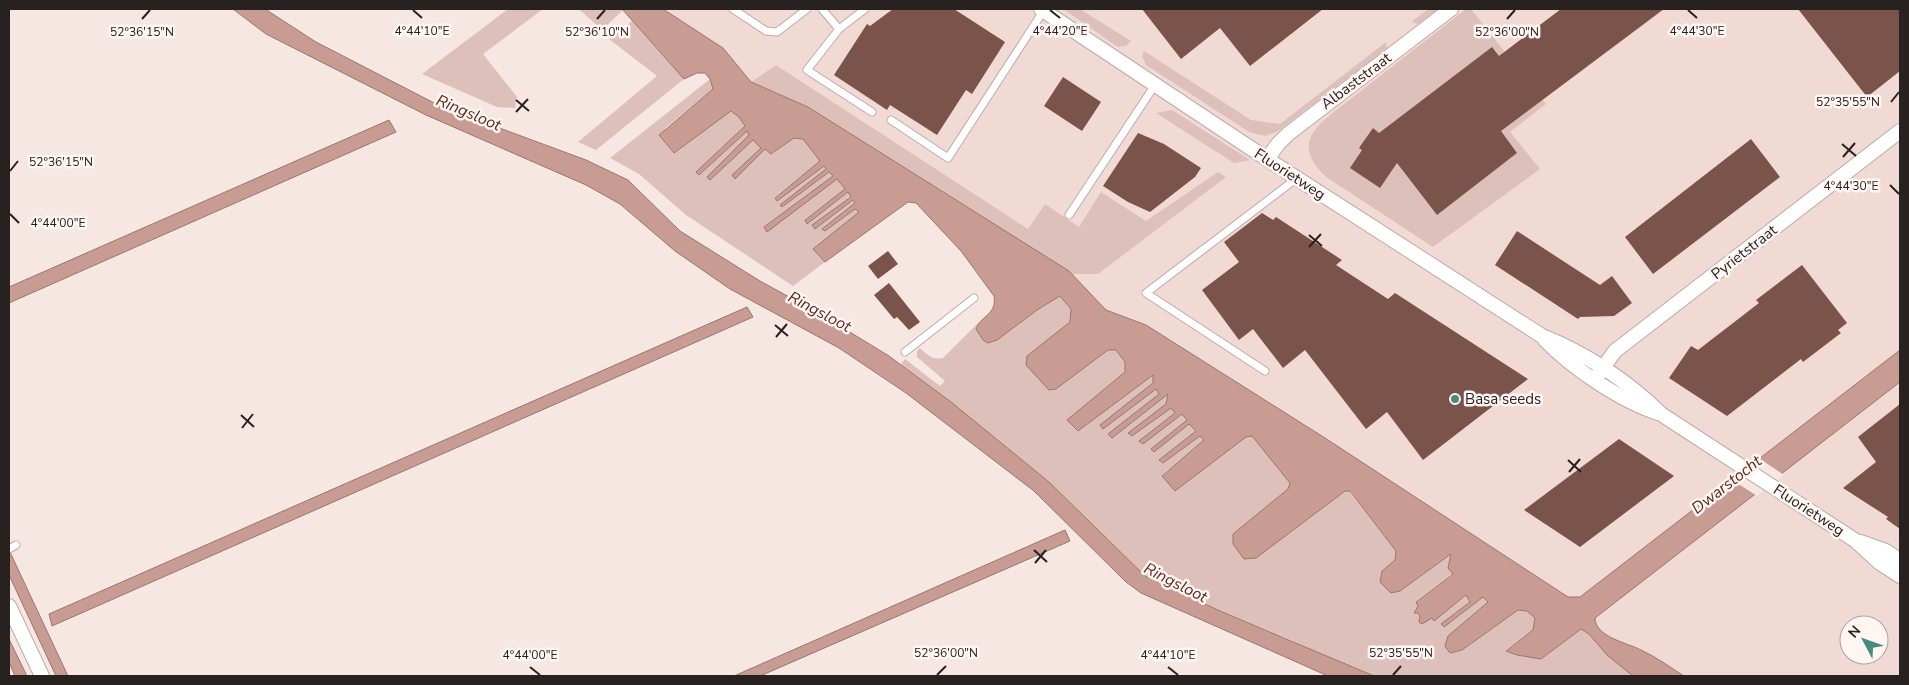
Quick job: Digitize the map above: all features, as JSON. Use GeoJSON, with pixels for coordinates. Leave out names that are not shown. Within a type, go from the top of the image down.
{"type":"FeatureCollection","features":[{"type":"Feature","properties":{"kind":"street","name":"Albaststraat"},"geometry":{"type":"LineString","coordinates":[[1267,159],[1288,134],[1451,9]]}},
{"type":"Feature","properties":{"kind":"street","name":"Fluorietweg"},"geometry":{"type":"LineString","coordinates":[[1042,10],[1267,159],[1542,336],[1559,354],[1599,374],[1639,407],[1661,414],[1856,541],[1880,563],[1900,576]]}},
{"type":"Feature","properties":{"kind":"street","name":"Pyrietstraat"},"geometry":{"type":"LineString","coordinates":[[1599,374],[1619,348],[1900,131]]}},
{"type":"Feature","properties":{"kind":"street","name":"Fluorietweg"},"geometry":{"type":"LineString","coordinates":[[1856,541],[1886,551],[1900,560]]}},
{"type":"Feature","properties":{"kind":"street"},"geometry":{"type":"LineString","coordinates":[[9,606],[42,676]]}},
{"type":"Feature","properties":{"kind":"lane"},"geometry":{"type":"LineString","coordinates":[[733,9],[766,31],[777,32],[807,9]]}},
{"type":"Feature","properties":{"kind":"lane"},"geometry":{"type":"LineString","coordinates":[[822,9],[839,29]]}},
{"type":"Feature","properties":{"kind":"lane"},"geometry":{"type":"LineString","coordinates":[[866,9],[839,29],[807,70],[872,112]]}},
{"type":"Feature","properties":{"kind":"lane"},"geometry":{"type":"LineString","coordinates":[[890,120],[948,158],[1042,10]]}},
{"type":"Feature","properties":{"kind":"lane"},"geometry":{"type":"LineString","coordinates":[[1069,215],[1154,85]]}},
{"type":"Feature","properties":{"kind":"lane"},"geometry":{"type":"LineString","coordinates":[[1265,371],[1146,293],[1297,178]]}},
{"type":"Feature","properties":{"kind":"lane"},"geometry":{"type":"LineString","coordinates":[[906,352],[974,298]]}},
{"type":"Feature","properties":{"kind":"lane"},"geometry":{"type":"LineString","coordinates":[[9,549],[16,546]]}},
{"type":"Feature","properties":{"kind":"shaded area"},"geometry":{"type":"Polygon","coordinates":[[[233,9],[265,9],[316,42],[440,106],[586,160],[628,180],[680,231],[760,281],[822,315],[889,356],[951,402],[1049,482],[1145,576],[1220,611],[1374,676],[1328,676],[1141,593],[1126,582],[1034,491],[906,393],[839,348],[730,289],[675,251],[620,204],[586,185],[426,115],[266,34],[233,9]]]}},
{"type":"Feature","properties":{"kind":"shaded area"},"geometry":{"type":"Polygon","coordinates":[[[508,9],[543,9],[483,54],[517,97],[515,108],[497,107],[422,74],[508,9]]]}},
{"type":"Feature","properties":{"kind":"shaded area"},"geometry":{"type":"Polygon","coordinates":[[[579,9],[622,9],[623,10],[602,30],[579,9]]]}},
{"type":"Feature","properties":{"kind":"shaded area"},"geometry":{"type":"Polygon","coordinates":[[[622,9],[663,9],[723,48],[751,82],[808,107],[1069,271],[1106,310],[1146,325],[1325,438],[1568,597],[1580,597],[1900,350],[1900,382],[1595,618],[1596,625],[1606,635],[1647,653],[1684,676],[1633,676],[1607,655],[1589,634],[1581,629],[1541,659],[1506,651],[1533,630],[1535,618],[1527,611],[1518,610],[1462,650],[1450,653],[1445,646],[1448,636],[1488,602],[1483,597],[1444,627],[1441,624],[1470,602],[1466,595],[1434,621],[1432,618],[1422,624],[1419,622],[1420,616],[1418,613],[1414,613],[1418,606],[1416,602],[1453,574],[1448,568],[1451,554],[1400,591],[1391,593],[1380,582],[1382,571],[1395,560],[1396,551],[1350,491],[1345,491],[1256,558],[1244,559],[1233,544],[1233,534],[1288,489],[1290,483],[1252,436],[1246,437],[1175,491],[1162,476],[1204,440],[1200,436],[1163,463],[1159,460],[1196,431],[1189,424],[1154,452],[1151,449],[1187,420],[1182,414],[1143,444],[1139,441],[1175,413],[1171,408],[1132,436],[1128,433],[1166,404],[1168,394],[1112,438],[1108,434],[1159,394],[1156,389],[1103,429],[1100,425],[1153,383],[1153,375],[1078,431],[1067,420],[1125,372],[1125,362],[1116,350],[1108,350],[1056,389],[1049,390],[1026,365],[1027,356],[1070,322],[1071,309],[1060,296],[1037,310],[997,340],[988,343],[983,340],[976,329],[991,311],[994,296],[961,251],[916,203],[908,202],[825,262],[813,249],[859,212],[855,209],[825,231],[822,229],[855,203],[853,200],[815,229],[812,225],[851,197],[848,192],[807,224],[805,220],[845,189],[837,179],[767,232],[764,227],[833,176],[829,172],[782,207],[780,205],[826,169],[824,166],[777,201],[775,198],[820,161],[803,139],[794,138],[771,154],[765,149],[735,179],[732,175],[761,148],[753,140],[710,180],[707,177],[749,135],[747,131],[699,175],[696,172],[745,126],[739,117],[731,111],[674,153],[659,135],[713,89],[710,79],[705,73],[697,73],[684,79],[622,9]]]}},
{"type":"Feature","properties":{"kind":"shaded area"},"geometry":{"type":"Polygon","coordinates":[[[663,9],[1900,9],[1900,676],[1663,676],[1146,325],[1106,310],[1069,271],[808,107],[751,82],[723,48],[663,9]]]}},
{"type":"Feature","properties":{"kind":"shaded area"},"geometry":{"type":"Polygon","coordinates":[[[1063,9],[1080,9],[1131,41],[1126,46],[1118,47],[1063,9]]]}},
{"type":"Feature","properties":{"kind":"shaded area"},"geometry":{"type":"Polygon","coordinates":[[[1429,9],[1438,9],[1418,24],[1412,21],[1429,9]]]}},
{"type":"Feature","properties":{"kind":"shaded area"},"geometry":{"type":"Polygon","coordinates":[[[1466,9],[1471,9],[1546,104],[1510,132],[1540,169],[1433,247],[1326,177],[1312,160],[1309,145],[1315,130],[1330,115],[1466,9]]]}},
{"type":"Feature","properties":{"kind":"shaded area"},"geometry":{"type":"Polygon","coordinates":[[[632,21],[684,79],[596,150],[578,142],[657,76],[609,39],[632,21]]]}},
{"type":"Feature","properties":{"kind":"shaded area"},"geometry":{"type":"Polygon","coordinates":[[[1386,42],[1387,48],[1278,131],[1265,136],[1249,132],[1146,65],[1142,56],[1144,51],[1251,120],[1280,124],[1386,42]]]}},
{"type":"Feature","properties":{"kind":"shaded area"},"geometry":{"type":"Polygon","coordinates":[[[776,65],[1028,229],[1045,204],[1079,227],[1101,192],[1146,221],[1218,172],[1226,177],[1098,274],[1072,274],[808,107],[751,82],[776,65]]]}},
{"type":"Feature","properties":{"kind":"shaded area"},"geometry":{"type":"Polygon","coordinates":[[[710,79],[713,89],[665,128],[673,152],[731,111],[739,117],[745,126],[696,172],[699,175],[747,131],[749,135],[707,177],[710,180],[753,139],[761,148],[732,175],[765,149],[772,154],[794,138],[803,139],[820,161],[775,197],[777,200],[824,166],[826,169],[781,205],[782,207],[829,172],[833,176],[764,227],[767,231],[837,179],[845,189],[805,219],[807,224],[849,192],[851,197],[813,225],[815,229],[854,200],[855,203],[822,229],[825,231],[855,209],[859,212],[813,249],[825,262],[793,286],[686,215],[639,174],[610,158],[710,79]]]}},
{"type":"Feature","properties":{"kind":"shaded area"},"geometry":{"type":"Polygon","coordinates":[[[1172,110],[1250,160],[1234,163],[1156,113],[1172,110]]]}},
{"type":"Feature","properties":{"kind":"shaded area"},"geometry":{"type":"Polygon","coordinates":[[[389,120],[396,132],[9,303],[9,287],[389,120]]]}},
{"type":"Feature","properties":{"kind":"shaded area"},"geometry":{"type":"Polygon","coordinates":[[[1060,296],[1071,309],[1070,322],[1027,356],[1056,389],[1108,350],[1116,350],[1125,362],[1125,372],[1067,420],[1077,431],[1153,374],[1153,383],[1103,428],[1156,388],[1159,394],[1109,434],[1112,438],[1169,393],[1166,404],[1132,436],[1171,407],[1175,413],[1140,441],[1143,444],[1183,413],[1187,420],[1152,449],[1155,451],[1189,424],[1196,431],[1159,460],[1163,463],[1200,436],[1205,440],[1162,475],[1174,490],[1246,437],[1252,435],[1290,482],[1289,489],[1349,491],[1396,551],[1395,560],[1382,571],[1400,591],[1452,554],[1449,562],[1453,573],[1416,601],[1418,606],[1414,613],[1418,613],[1420,616],[1419,622],[1432,618],[1434,620],[1467,595],[1471,601],[1441,624],[1444,627],[1484,596],[1488,602],[1448,636],[1462,650],[1518,610],[1527,611],[1535,618],[1533,630],[1506,650],[1541,659],[1581,629],[1589,634],[1607,655],[1633,676],[1374,676],[1220,611],[1145,576],[1049,482],[901,364],[905,359],[940,386],[945,381],[917,357],[917,351],[920,348],[933,358],[943,358],[979,322],[976,329],[1037,310],[1060,296]]]}},
{"type":"Feature","properties":{"kind":"shaded area"},"geometry":{"type":"Polygon","coordinates":[[[747,307],[753,317],[52,626],[49,614],[747,307]]]}},
{"type":"Feature","properties":{"kind":"shaded area"},"geometry":{"type":"Polygon","coordinates":[[[1065,530],[1070,541],[760,676],[734,676],[1065,530]]]}},
{"type":"Feature","properties":{"kind":"shaded area"},"geometry":{"type":"Polygon","coordinates":[[[9,550],[68,676],[56,676],[9,575],[9,550]]]}},
{"type":"Feature","properties":{"kind":"shaded area"},"geometry":{"type":"Polygon","coordinates":[[[9,639],[27,676],[15,676],[9,662],[9,639]]]}},
{"type":"Feature","properties":{"kind":"pier"},"geometry":{"type":"Polygon","coordinates":[[[1757,457],[1784,475],[1757,496],[1729,478],[1757,457]]]}},
{"type":"Feature","properties":{"kind":"building"},"geometry":{"type":"Polygon","coordinates":[[[893,9],[954,9],[1005,42],[972,94],[966,90],[937,135],[890,105],[887,110],[834,75],[867,24],[870,26],[893,9]]]}},
{"type":"Feature","properties":{"kind":"building"},"geometry":{"type":"Polygon","coordinates":[[[1142,9],[1323,9],[1250,66],[1220,28],[1181,59],[1142,9]]]}},
{"type":"Feature","properties":{"kind":"building"},"geometry":{"type":"Polygon","coordinates":[[[1561,9],[1664,9],[1501,131],[1517,153],[1437,215],[1397,163],[1380,188],[1350,168],[1362,150],[1359,148],[1373,128],[1379,133],[1492,47],[1499,56],[1561,9]]]}},
{"type":"Feature","properties":{"kind":"building"},"geometry":{"type":"Polygon","coordinates":[[[1798,9],[1900,9],[1900,71],[1867,97],[1798,9]]]}},
{"type":"Feature","properties":{"kind":"building"},"geometry":{"type":"Polygon","coordinates":[[[1063,77],[1101,102],[1082,131],[1044,106],[1063,77]]]}},
{"type":"Feature","properties":{"kind":"building"},"geometry":{"type":"Polygon","coordinates":[[[1138,133],[1164,144],[1201,168],[1195,177],[1150,212],[1128,202],[1103,186],[1138,133]]]}},
{"type":"Feature","properties":{"kind":"building"},"geometry":{"type":"Polygon","coordinates":[[[1751,139],[1780,177],[1653,274],[1625,237],[1751,139]]]}},
{"type":"Feature","properties":{"kind":"building"},"geometry":{"type":"Polygon","coordinates":[[[1262,213],[1273,220],[1276,217],[1342,260],[1336,265],[1388,299],[1395,293],[1528,379],[1423,460],[1387,412],[1366,429],[1305,350],[1283,368],[1253,329],[1239,340],[1202,290],[1239,262],[1224,242],[1262,213]]]}},
{"type":"Feature","properties":{"kind":"building"},"geometry":{"type":"Polygon","coordinates":[[[1517,231],[1600,285],[1612,276],[1632,303],[1614,316],[1580,317],[1578,319],[1495,265],[1517,231]]]}},
{"type":"Feature","properties":{"kind":"building"},"geometry":{"type":"Polygon","coordinates":[[[888,251],[898,264],[878,279],[868,266],[888,251]]]}},
{"type":"Feature","properties":{"kind":"building"},"geometry":{"type":"Polygon","coordinates":[[[1802,265],[1847,323],[1838,330],[1841,333],[1803,362],[1801,359],[1727,416],[1669,378],[1691,346],[1698,350],[1759,303],[1756,300],[1802,265]]]}},
{"type":"Feature","properties":{"kind":"building"},"geometry":{"type":"Polygon","coordinates":[[[889,283],[920,322],[909,330],[897,317],[894,319],[874,295],[889,283]]]}},
{"type":"Feature","properties":{"kind":"building"},"geometry":{"type":"Polygon","coordinates":[[[1900,404],[1900,529],[1886,519],[1888,517],[1843,488],[1876,462],[1858,437],[1900,404]]]}},
{"type":"Feature","properties":{"kind":"building"},"geometry":{"type":"Polygon","coordinates":[[[1619,439],[1674,476],[1580,547],[1524,510],[1619,439]]]}},
{"type":"Feature","properties":{"kind":"place","name":"Basa seeds"},"geometry":{"type":"Point","coordinates":[1455,399]}},
{"type":"Feature","properties":{"kind":"water label","name":"Ringsloot"},"geometry":{"type":"Point","coordinates":[469,112]}},
{"type":"Feature","properties":{"kind":"water label","name":"Ringsloot"},"geometry":{"type":"Point","coordinates":[820,311]}},
{"type":"Feature","properties":{"kind":"water label","name":"Dwarstocht"},"geometry":{"type":"Point","coordinates":[1726,484]}},
{"type":"Feature","properties":{"kind":"water label","name":"Ringsloot"},"geometry":{"type":"Point","coordinates":[1176,582]}}]}
